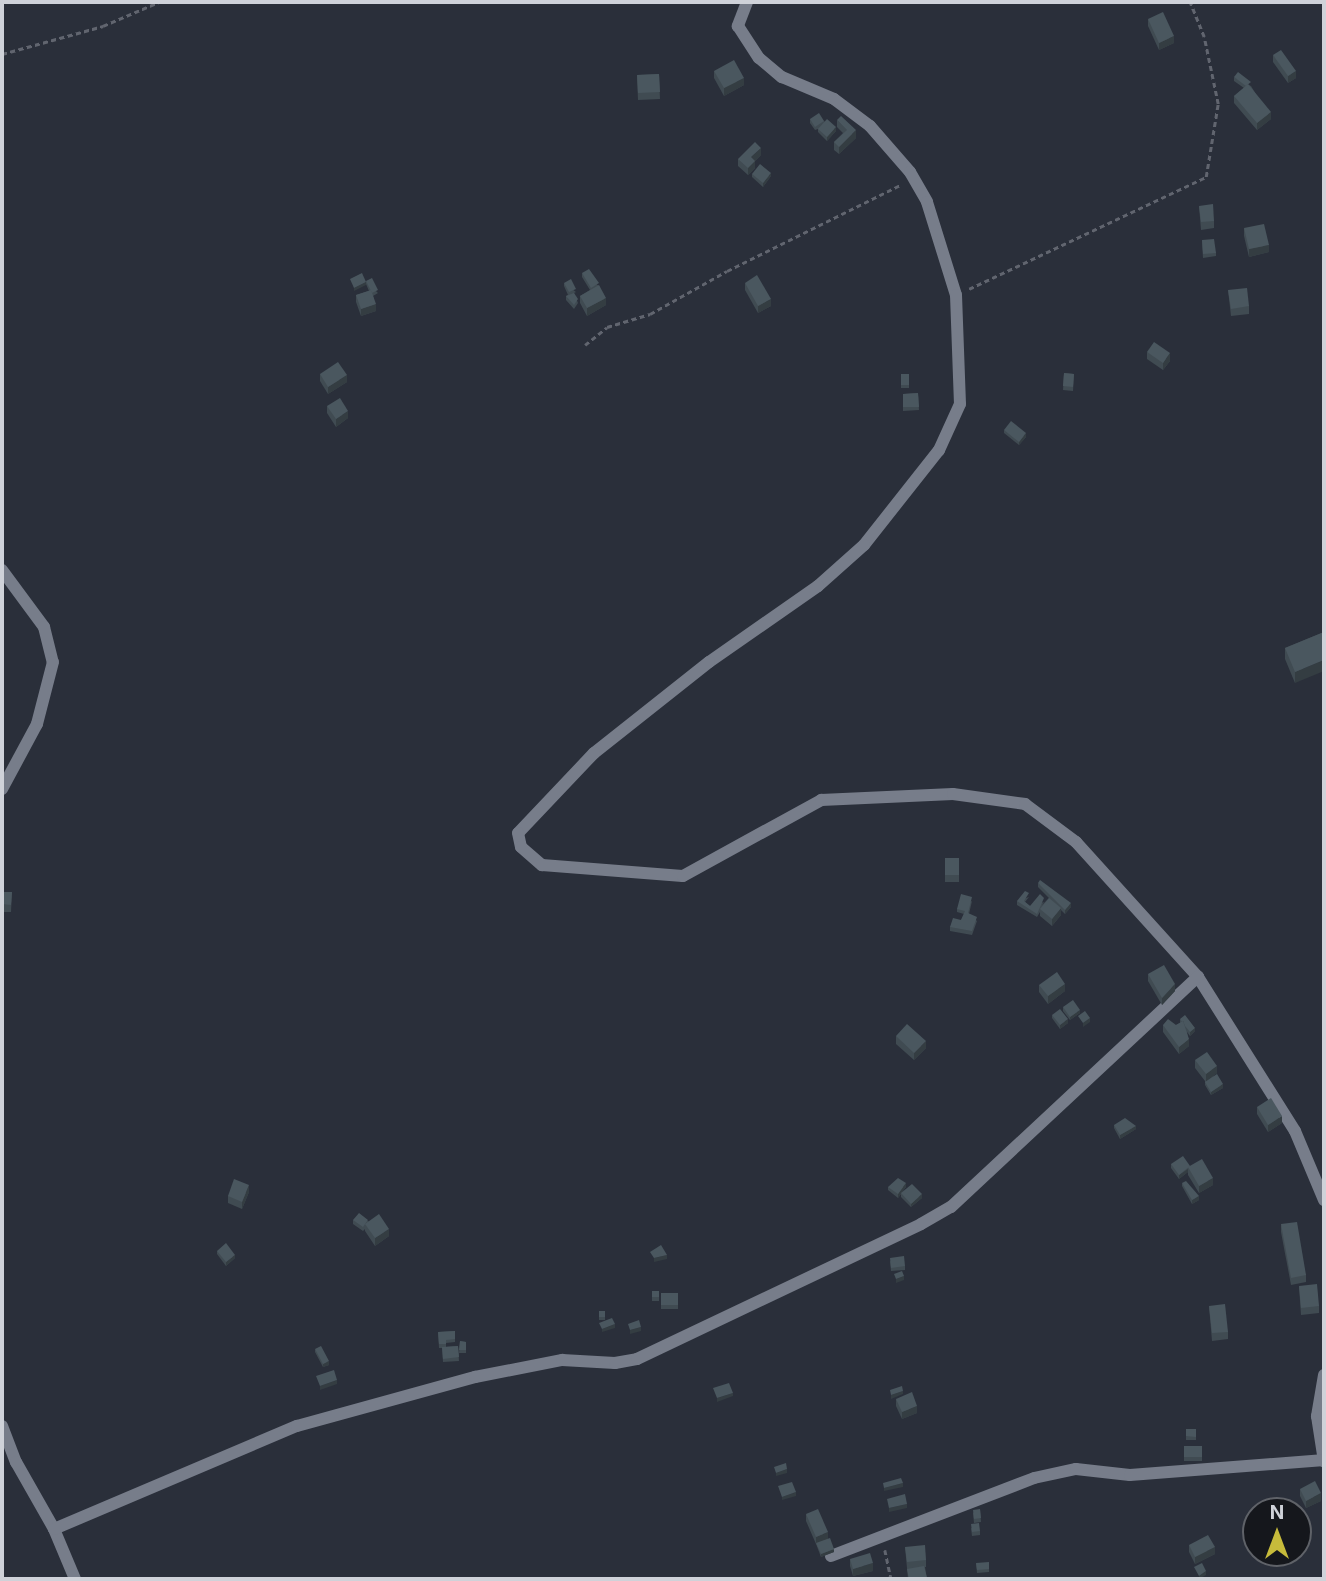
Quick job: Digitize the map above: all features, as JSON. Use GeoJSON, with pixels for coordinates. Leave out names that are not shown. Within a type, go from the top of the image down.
{"type":"FeatureCollection","features":[{"type":"Feature","properties":{"kind":"street"},"geometry":{"type":"LineString","coordinates":[[747,2],[738,26],[759,58],[782,77],[851,110],[888,145],[914,178],[929,207],[956,295],[960,404],[939,450],[909,492],[864,545],[818,586],[709,662],[594,752],[518,833],[521,847],[542,865],[683,876],[821,800],[953,794],[1018,802],[1033,808],[1076,842],[1198,977],[1295,1131],[1324,1200]]}},
{"type":"Feature","properties":{"kind":"street"},"geometry":{"type":"LineString","coordinates":[[2,570],[44,626],[53,662],[37,724],[2,789]]}},
{"type":"Feature","properties":{"kind":"street"},"geometry":{"type":"LineString","coordinates":[[54,1528],[297,1426],[500,1372],[562,1360],[615,1363],[637,1359],[921,1224],[951,1206],[1198,977]]}},
{"type":"Feature","properties":{"kind":"street"},"geometry":{"type":"LineString","coordinates":[[831,1556],[1034,1478],[1076,1469],[1130,1475],[1324,1460],[1317,1416],[1324,1375]]}},
{"type":"Feature","properties":{"kind":"street"},"geometry":{"type":"LineString","coordinates":[[2,1426],[54,1528],[75,1579]]}},
{"type":"Feature","properties":{"kind":"path"},"geometry":{"type":"LineString","coordinates":[[2,54],[103,26],[159,2]]}},
{"type":"Feature","properties":{"kind":"path"},"geometry":{"type":"LineString","coordinates":[[956,295],[1206,177],[1218,104],[1204,37],[1190,2]]}},
{"type":"Feature","properties":{"kind":"path"},"geometry":{"type":"LineString","coordinates":[[585,345],[607,327],[650,314],[726,271],[914,178]]}},
{"type":"Feature","properties":{"kind":"path"},"geometry":{"type":"LineString","coordinates":[[882,1537],[891,1579]]}},
{"type":"Feature","properties":{"kind":"building"},"geometry":{"type":"Polygon","coordinates":[[[1163,12],[1174,36],[1159,43],[1148,19],[1163,12]]]}},
{"type":"Feature","properties":{"kind":"building"},"geometry":{"type":"Polygon","coordinates":[[[1281,50],[1296,71],[1288,76],[1273,55],[1281,50]]]}},
{"type":"Feature","properties":{"kind":"building"},"geometry":{"type":"Polygon","coordinates":[[[734,60],[744,78],[724,88],[714,71],[734,60]]]}},
{"type":"Feature","properties":{"kind":"building"},"geometry":{"type":"Polygon","coordinates":[[[1238,72],[1251,82],[1246,86],[1234,77],[1238,72]]]}},
{"type":"Feature","properties":{"kind":"building"},"geometry":{"type":"Polygon","coordinates":[[[659,74],[660,92],[638,93],[637,75],[659,74]]]}},
{"type":"Feature","properties":{"kind":"building"},"geometry":{"type":"Polygon","coordinates":[[[1248,84],[1271,112],[1257,123],[1234,96],[1248,84]]]}},
{"type":"Feature","properties":{"kind":"building"},"geometry":{"type":"Polygon","coordinates":[[[819,113],[824,121],[815,127],[810,119],[819,113]]]}},
{"type":"Feature","properties":{"kind":"building"},"geometry":{"type":"Polygon","coordinates":[[[841,116],[856,130],[839,147],[834,142],[847,130],[837,120],[841,116]]]}},
{"type":"Feature","properties":{"kind":"building"},"geometry":{"type":"Polygon","coordinates":[[[827,119],[836,127],[827,137],[818,129],[827,119]]]}},
{"type":"Feature","properties":{"kind":"building"},"geometry":{"type":"Polygon","coordinates":[[[755,142],[761,148],[751,157],[755,161],[748,168],[738,159],[755,142]]]}},
{"type":"Feature","properties":{"kind":"building"},"geometry":{"type":"Polygon","coordinates":[[[760,164],[771,173],[763,183],[752,174],[760,164]]]}},
{"type":"Feature","properties":{"kind":"building"},"geometry":{"type":"Polygon","coordinates":[[[1213,204],[1214,221],[1201,222],[1199,206],[1213,204]]]}},
{"type":"Feature","properties":{"kind":"building"},"geometry":{"type":"Polygon","coordinates":[[[1264,224],[1269,245],[1249,249],[1244,228],[1264,224]]]}},
{"type":"Feature","properties":{"kind":"building"},"geometry":{"type":"Polygon","coordinates":[[[1214,239],[1216,253],[1203,254],[1202,240],[1214,239]]]}},
{"type":"Feature","properties":{"kind":"building"},"geometry":{"type":"Polygon","coordinates":[[[589,269],[599,283],[591,288],[582,273],[589,269]]]}},
{"type":"Feature","properties":{"kind":"building"},"geometry":{"type":"Polygon","coordinates":[[[362,273],[366,282],[354,288],[350,279],[362,273]]]}},
{"type":"Feature","properties":{"kind":"building"},"geometry":{"type":"Polygon","coordinates":[[[757,275],[771,299],[758,306],[745,283],[757,275]]]}},
{"type":"Feature","properties":{"kind":"building"},"geometry":{"type":"Polygon","coordinates":[[[372,278],[378,290],[372,293],[366,281],[372,278]]]}},
{"type":"Feature","properties":{"kind":"building"},"geometry":{"type":"Polygon","coordinates":[[[571,279],[576,289],[569,292],[564,283],[571,279]]]}},
{"type":"Feature","properties":{"kind":"building"},"geometry":{"type":"Polygon","coordinates":[[[599,285],[606,298],[587,308],[580,296],[599,285]]]}},
{"type":"Feature","properties":{"kind":"building"},"geometry":{"type":"Polygon","coordinates":[[[1247,288],[1249,306],[1231,309],[1228,290],[1247,288]]]}},
{"type":"Feature","properties":{"kind":"building"},"geometry":{"type":"Polygon","coordinates":[[[371,290],[376,304],[361,309],[356,295],[371,290]]]}},
{"type":"Feature","properties":{"kind":"building"},"geometry":{"type":"Polygon","coordinates":[[[574,293],[578,299],[574,305],[566,296],[574,293]]]}},
{"type":"Feature","properties":{"kind":"building"},"geometry":{"type":"Polygon","coordinates":[[[1154,342],[1170,353],[1163,363],[1147,352],[1154,342]]]}},
{"type":"Feature","properties":{"kind":"building"},"geometry":{"type":"Polygon","coordinates":[[[338,362],[347,375],[328,387],[320,374],[338,362]]]}},
{"type":"Feature","properties":{"kind":"building"},"geometry":{"type":"Polygon","coordinates":[[[1064,373],[1074,374],[1073,387],[1063,386],[1064,373]]]}},
{"type":"Feature","properties":{"kind":"building"},"geometry":{"type":"Polygon","coordinates":[[[901,374],[909,374],[909,385],[901,385],[901,374]]]}},
{"type":"Feature","properties":{"kind":"building"},"geometry":{"type":"Polygon","coordinates":[[[918,393],[919,407],[903,407],[903,394],[918,393]]]}},
{"type":"Feature","properties":{"kind":"building"},"geometry":{"type":"Polygon","coordinates":[[[340,398],[348,411],[336,419],[327,406],[340,398]]]}},
{"type":"Feature","properties":{"kind":"building"},"geometry":{"type":"Polygon","coordinates":[[[1011,421],[1026,433],[1019,442],[1004,430],[1011,421]]]}},
{"type":"Feature","properties":{"kind":"building"},"geometry":{"type":"Polygon","coordinates":[[[1324,632],[1324,660],[1295,672],[1285,648],[1324,632]]]}},
{"type":"Feature","properties":{"kind":"building"},"geometry":{"type":"Polygon","coordinates":[[[945,858],[959,858],[959,875],[945,875],[945,858]]]}},
{"type":"Feature","properties":{"kind":"building"},"geometry":{"type":"Polygon","coordinates":[[[1040,880],[1071,903],[1065,910],[1038,883],[1040,880]]]}},
{"type":"Feature","properties":{"kind":"building"},"geometry":{"type":"Polygon","coordinates":[[[1025,891],[1029,893],[1024,901],[1030,906],[1040,894],[1044,898],[1037,914],[1017,901],[1025,891]]]}},
{"type":"Feature","properties":{"kind":"building"},"geometry":{"type":"Polygon","coordinates":[[[2,892],[12,892],[11,905],[2,904],[2,892]]]}},
{"type":"Feature","properties":{"kind":"building"},"geometry":{"type":"Polygon","coordinates":[[[961,894],[972,897],[968,913],[977,917],[972,931],[950,927],[953,918],[961,920],[965,911],[957,909],[961,894]]]}},
{"type":"Feature","properties":{"kind":"building"},"geometry":{"type":"Polygon","coordinates":[[[1049,898],[1061,908],[1052,919],[1040,909],[1049,898]]]}},
{"type":"Feature","properties":{"kind":"building"},"geometry":{"type":"Polygon","coordinates":[[[1164,965],[1175,984],[1162,998],[1148,974],[1164,965]]]}},
{"type":"Feature","properties":{"kind":"building"},"geometry":{"type":"Polygon","coordinates":[[[1057,972],[1065,984],[1048,996],[1039,985],[1057,972]]]}},
{"type":"Feature","properties":{"kind":"building"},"geometry":{"type":"Polygon","coordinates":[[[1073,1000],[1080,1010],[1070,1017],[1063,1007],[1073,1000]]]}},
{"type":"Feature","properties":{"kind":"building"},"geometry":{"type":"Polygon","coordinates":[[[1060,1009],[1068,1019],[1060,1025],[1052,1015],[1060,1009]]]}},
{"type":"Feature","properties":{"kind":"building"},"geometry":{"type":"Polygon","coordinates":[[[1085,1011],[1090,1018],[1083,1023],[1078,1016],[1085,1011]]]}},
{"type":"Feature","properties":{"kind":"building"},"geometry":{"type":"Polygon","coordinates":[[[1185,1015],[1195,1028],[1190,1032],[1180,1019],[1185,1015]]]}},
{"type":"Feature","properties":{"kind":"building"},"geometry":{"type":"Polygon","coordinates":[[[1168,1019],[1176,1025],[1183,1021],[1189,1039],[1179,1047],[1163,1025],[1168,1019]]]}},
{"type":"Feature","properties":{"kind":"building"},"geometry":{"type":"Polygon","coordinates":[[[907,1024],[926,1041],[914,1053],[896,1036],[907,1024]]]}},
{"type":"Feature","properties":{"kind":"building"},"geometry":{"type":"Polygon","coordinates":[[[1207,1052],[1217,1066],[1206,1074],[1195,1060],[1207,1052]]]}},
{"type":"Feature","properties":{"kind":"building"},"geometry":{"type":"Polygon","coordinates":[[[1217,1074],[1223,1084],[1211,1092],[1205,1082],[1217,1074]]]}},
{"type":"Feature","properties":{"kind":"building"},"geometry":{"type":"Polygon","coordinates":[[[1271,1098],[1282,1116],[1268,1125],[1257,1107],[1271,1098]]]}},
{"type":"Feature","properties":{"kind":"building"},"geometry":{"type":"Polygon","coordinates":[[[1125,1118],[1136,1126],[1120,1135],[1114,1125],[1125,1118]]]}},
{"type":"Feature","properties":{"kind":"building"},"geometry":{"type":"Polygon","coordinates":[[[1183,1156],[1190,1166],[1179,1175],[1171,1164],[1183,1156]]]}},
{"type":"Feature","properties":{"kind":"building"},"geometry":{"type":"Polygon","coordinates":[[[1202,1159],[1213,1178],[1199,1186],[1188,1167],[1202,1159]]]}},
{"type":"Feature","properties":{"kind":"building"},"geometry":{"type":"Polygon","coordinates":[[[898,1178],[906,1183],[898,1194],[888,1187],[898,1178]]]}},
{"type":"Feature","properties":{"kind":"building"},"geometry":{"type":"Polygon","coordinates":[[[234,1179],[249,1185],[242,1202],[228,1196],[234,1179]]]}},
{"type":"Feature","properties":{"kind":"building"},"geometry":{"type":"Polygon","coordinates":[[[1186,1181],[1199,1196],[1192,1200],[1182,1183],[1186,1181]]]}},
{"type":"Feature","properties":{"kind":"building"},"geometry":{"type":"Polygon","coordinates":[[[912,1184],[922,1194],[911,1204],[901,1193],[912,1184]]]}},
{"type":"Feature","properties":{"kind":"building"},"geometry":{"type":"Polygon","coordinates":[[[359,1213],[368,1220],[363,1227],[353,1220],[359,1213]]]}},
{"type":"Feature","properties":{"kind":"building"},"geometry":{"type":"Polygon","coordinates":[[[379,1214],[389,1229],[375,1238],[365,1224],[379,1214]]]}},
{"type":"Feature","properties":{"kind":"building"},"geometry":{"type":"Polygon","coordinates":[[[1297,1222],[1306,1275],[1291,1278],[1281,1224],[1297,1222]]]}},
{"type":"Feature","properties":{"kind":"building"},"geometry":{"type":"Polygon","coordinates":[[[226,1243],[235,1255],[226,1262],[217,1251],[226,1243]]]}},
{"type":"Feature","properties":{"kind":"building"},"geometry":{"type":"Polygon","coordinates":[[[661,1245],[667,1255],[654,1258],[650,1252],[661,1245]]]}},
{"type":"Feature","properties":{"kind":"building"},"geometry":{"type":"Polygon","coordinates":[[[904,1256],[905,1266],[891,1268],[890,1258],[904,1256]]]}},
{"type":"Feature","properties":{"kind":"building"},"geometry":{"type":"Polygon","coordinates":[[[902,1271],[904,1276],[896,1279],[894,1274],[902,1271]]]}},
{"type":"Feature","properties":{"kind":"building"},"geometry":{"type":"Polygon","coordinates":[[[1317,1284],[1319,1306],[1301,1308],[1299,1286],[1317,1284]]]}},
{"type":"Feature","properties":{"kind":"building"},"geometry":{"type":"Polygon","coordinates":[[[652,1291],[659,1291],[659,1297],[652,1297],[652,1291]]]}},
{"type":"Feature","properties":{"kind":"building"},"geometry":{"type":"Polygon","coordinates":[[[661,1293],[678,1293],[678,1305],[661,1305],[661,1293]]]}},
{"type":"Feature","properties":{"kind":"building"},"geometry":{"type":"Polygon","coordinates":[[[1225,1304],[1228,1332],[1212,1333],[1209,1306],[1225,1304]]]}},
{"type":"Feature","properties":{"kind":"building"},"geometry":{"type":"Polygon","coordinates":[[[599,1311],[605,1311],[605,1317],[599,1317],[599,1311]]]}},
{"type":"Feature","properties":{"kind":"building"},"geometry":{"type":"Polygon","coordinates":[[[612,1318],[615,1324],[602,1329],[599,1323],[612,1318]]]}},
{"type":"Feature","properties":{"kind":"building"},"geometry":{"type":"Polygon","coordinates":[[[639,1320],[641,1327],[630,1330],[628,1324],[639,1320]]]}},
{"type":"Feature","properties":{"kind":"building"},"geometry":{"type":"Polygon","coordinates":[[[455,1331],[455,1339],[439,1344],[438,1332],[455,1331]]]}},
{"type":"Feature","properties":{"kind":"building"},"geometry":{"type":"Polygon","coordinates":[[[460,1341],[466,1342],[466,1350],[459,1350],[460,1341]]]}},
{"type":"Feature","properties":{"kind":"building"},"geometry":{"type":"Polygon","coordinates":[[[321,1346],[329,1361],[323,1364],[315,1349],[321,1346]]]}},
{"type":"Feature","properties":{"kind":"building"},"geometry":{"type":"Polygon","coordinates":[[[458,1346],[459,1357],[443,1359],[442,1347],[458,1346]]]}},
{"type":"Feature","properties":{"kind":"building"},"geometry":{"type":"Polygon","coordinates":[[[334,1370],[337,1380],[320,1386],[316,1376],[334,1370]]]}},
{"type":"Feature","properties":{"kind":"building"},"geometry":{"type":"Polygon","coordinates":[[[729,1383],[733,1393],[717,1398],[713,1388],[729,1383]]]}},
{"type":"Feature","properties":{"kind":"building"},"geometry":{"type":"Polygon","coordinates":[[[902,1386],[903,1391],[891,1395],[890,1390],[902,1386]]]}},
{"type":"Feature","properties":{"kind":"building"},"geometry":{"type":"Polygon","coordinates":[[[912,1392],[917,1406],[902,1412],[896,1399],[912,1392]]]}},
{"type":"Feature","properties":{"kind":"building"},"geometry":{"type":"Polygon","coordinates":[[[1186,1429],[1196,1429],[1196,1437],[1186,1436],[1186,1429]]]}},
{"type":"Feature","properties":{"kind":"building"},"geometry":{"type":"Polygon","coordinates":[[[1184,1446],[1202,1446],[1202,1457],[1184,1457],[1184,1446]]]}},
{"type":"Feature","properties":{"kind":"building"},"geometry":{"type":"Polygon","coordinates":[[[786,1463],[787,1469],[776,1473],[774,1467],[786,1463]]]}},
{"type":"Feature","properties":{"kind":"building"},"geometry":{"type":"Polygon","coordinates":[[[901,1478],[903,1483],[884,1488],[883,1483],[901,1478]]]}},
{"type":"Feature","properties":{"kind":"building"},"geometry":{"type":"Polygon","coordinates":[[[1315,1481],[1321,1493],[1312,1498],[1304,1497],[1300,1489],[1315,1481]]]}},
{"type":"Feature","properties":{"kind":"building"},"geometry":{"type":"Polygon","coordinates":[[[792,1482],[796,1492],[782,1497],[778,1486],[792,1482]]]}},
{"type":"Feature","properties":{"kind":"building"},"geometry":{"type":"Polygon","coordinates":[[[905,1494],[907,1504],[889,1508],[887,1499],[905,1494]]]}},
{"type":"Feature","properties":{"kind":"building"},"geometry":{"type":"Polygon","coordinates":[[[818,1509],[828,1532],[816,1537],[806,1514],[818,1509]]]}},
{"type":"Feature","properties":{"kind":"building"},"geometry":{"type":"Polygon","coordinates":[[[980,1509],[981,1518],[974,1519],[973,1510],[980,1509]]]}},
{"type":"Feature","properties":{"kind":"building"},"geometry":{"type":"Polygon","coordinates":[[[979,1523],[980,1531],[972,1532],[971,1524],[979,1523]]]}},
{"type":"Feature","properties":{"kind":"building"},"geometry":{"type":"Polygon","coordinates":[[[1208,1535],[1215,1547],[1195,1557],[1189,1545],[1208,1535]]]}},
{"type":"Feature","properties":{"kind":"building"},"geometry":{"type":"Polygon","coordinates":[[[830,1538],[834,1549],[821,1554],[816,1543],[830,1538]]]}},
{"type":"Feature","properties":{"kind":"building"},"geometry":{"type":"Polygon","coordinates":[[[925,1545],[926,1560],[907,1562],[905,1547],[925,1545]]]}},
{"type":"Feature","properties":{"kind":"building"},"geometry":{"type":"Polygon","coordinates":[[[870,1553],[873,1563],[853,1569],[850,1559],[870,1553]]]}},
{"type":"Feature","properties":{"kind":"building"},"geometry":{"type":"Polygon","coordinates":[[[989,1562],[989,1569],[977,1570],[976,1563],[989,1562]]]}},
{"type":"Feature","properties":{"kind":"building"},"geometry":{"type":"Polygon","coordinates":[[[1202,1563],[1206,1571],[1199,1576],[1194,1567],[1202,1563]]]}},
{"type":"Feature","properties":{"kind":"building"},"geometry":{"type":"Polygon","coordinates":[[[924,1566],[927,1578],[909,1579],[907,1569],[924,1566]]]}}]}
